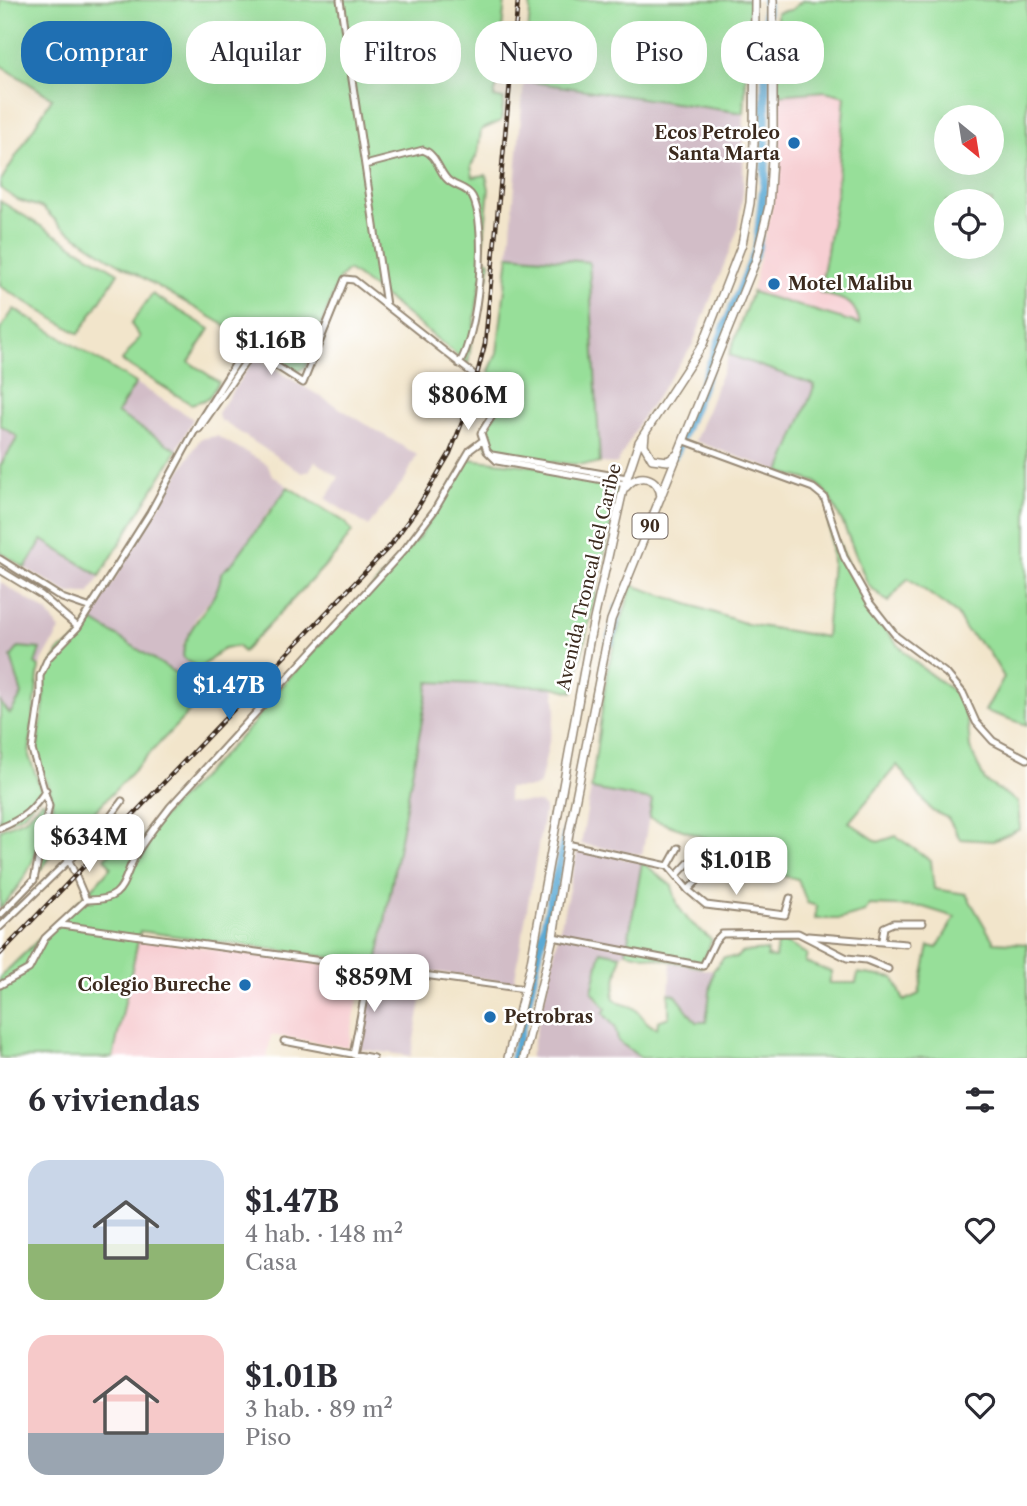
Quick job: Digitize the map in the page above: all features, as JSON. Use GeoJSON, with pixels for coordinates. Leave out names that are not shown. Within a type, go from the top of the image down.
{"type":"FeatureCollection","features":[{"type":"Feature","properties":{"kind":"highway","name":"Avenida Troncal del Caribe"},"geometry":{"type":"LineString","coordinates":[[508,1058],[525,989],[584,664],[625,484],[639,442],[704,344],[742,244],[750,203],[754,143],[755,0]]}},
{"type":"Feature","properties":{"kind":"highway","name":"Avenida Troncal del Caribe"},"geometry":{"type":"LineString","coordinates":[[524,1058],[553,937],[567,844],[611,620],[756,260],[769,206],[773,143],[773,0]]}},
{"type":"Feature","properties":{"kind":"highway"},"geometry":{"type":"LineString","coordinates":[[646,430],[643,445],[646,453],[660,462],[675,458],[685,441]]}},
{"type":"Feature","properties":{"kind":"highway"},"geometry":{"type":"LineString","coordinates":[[625,484],[634,479],[649,478],[657,484],[661,498]]}},
{"type":"Feature","properties":{"kind":"street"},"geometry":{"type":"LineString","coordinates":[[340,0],[386,306]]}},
{"type":"Feature","properties":{"kind":"street"},"geometry":{"type":"LineString","coordinates":[[365,165],[423,150],[432,155],[445,178],[471,195],[480,216],[478,276],[469,344],[458,364]]}},
{"type":"Feature","properties":{"kind":"street"},"geometry":{"type":"LineString","coordinates":[[0,915],[34,880],[49,806],[32,750],[40,696],[40,676],[48,658],[78,626],[150,513],[197,431],[206,422],[253,351],[303,383],[345,278],[354,280],[498,399],[497,408],[481,433],[482,441],[491,454],[625,484]]}},
{"type":"Feature","properties":{"kind":"street"},"geometry":{"type":"LineString","coordinates":[[0,985],[29,969],[41,942],[86,900],[108,900],[118,893],[139,849],[170,807],[405,549],[434,511],[470,450],[482,441]]}},
{"type":"Feature","properties":{"kind":"street"},"geometry":{"type":"LineString","coordinates":[[685,441],[813,488],[824,497],[844,557],[870,603],[896,636],[947,674],[963,693],[976,722],[992,741],[1027,759]]}},
{"type":"Feature","properties":{"kind":"street"},"geometry":{"type":"LineString","coordinates":[[0,559],[62,598],[88,607]]}},
{"type":"Feature","properties":{"kind":"street"},"geometry":{"type":"LineString","coordinates":[[0,570],[47,600],[65,619],[78,626]]}},
{"type":"Feature","properties":{"kind":"street"},"geometry":{"type":"LineString","coordinates":[[0,828],[20,820],[34,809],[46,790]]}},
{"type":"Feature","properties":{"kind":"street"},"geometry":{"type":"LineString","coordinates":[[0,928],[103,827],[122,801]]}},
{"type":"Feature","properties":{"kind":"street"},"geometry":{"type":"LineString","coordinates":[[567,844],[668,866],[688,890],[706,905],[784,915],[790,898]]}},
{"type":"Feature","properties":{"kind":"street"},"geometry":{"type":"LineString","coordinates":[[668,866],[678,848]]}},
{"type":"Feature","properties":{"kind":"street"},"geometry":{"type":"LineString","coordinates":[[677,875],[694,857]]}},
{"type":"Feature","properties":{"kind":"street"},"geometry":{"type":"LineString","coordinates":[[68,859],[86,900]]}},
{"type":"Feature","properties":{"kind":"street"},"geometry":{"type":"LineString","coordinates":[[688,890],[709,869]]}},
{"type":"Feature","properties":{"kind":"street"},"geometry":{"type":"LineString","coordinates":[[882,940],[884,927],[889,924],[923,923]]}},
{"type":"Feature","properties":{"kind":"street"},"geometry":{"type":"LineString","coordinates":[[61,925],[525,989]]}},
{"type":"Feature","properties":{"kind":"street"},"geometry":{"type":"LineString","coordinates":[[553,937],[704,966],[715,941],[722,934],[761,931],[798,933],[906,944]]}},
{"type":"Feature","properties":{"kind":"street"},"geometry":{"type":"LineString","coordinates":[[808,936],[824,948],[847,958],[866,960],[888,969]]}},
{"type":"Feature","properties":{"kind":"street"},"geometry":{"type":"LineString","coordinates":[[353,1055],[370,967]]}},
{"type":"Feature","properties":{"kind":"street"},"geometry":{"type":"LineString","coordinates":[[284,1041],[373,1058]]}},
{"type":"Feature","properties":{"kind":"shaded area"},"geometry":{"type":"Polygon","coordinates":[[[524,84],[545,84],[744,113],[743,192],[737,232],[692,346],[640,421],[617,464],[600,463],[589,262],[509,255],[524,84]]]}},
{"type":"Feature","properties":{"kind":"shaded area"},"geometry":{"type":"Polygon","coordinates":[[[825,91],[845,96],[836,197],[821,293],[850,302],[856,308],[860,324],[752,292],[773,201],[777,95],[825,91]]]}},
{"type":"Feature","properties":{"kind":"shaded area"},"geometry":{"type":"Polygon","coordinates":[[[729,355],[815,385],[780,472],[695,441],[729,355]]]}},
{"type":"Feature","properties":{"kind":"shaded area"},"geometry":{"type":"Polygon","coordinates":[[[255,357],[417,455],[405,479],[368,526],[326,499],[339,477],[315,461],[309,471],[302,473],[219,419],[218,413],[255,357]]]}},
{"type":"Feature","properties":{"kind":"shaded area"},"geometry":{"type":"Polygon","coordinates":[[[136,383],[193,419],[177,450],[117,413],[136,383]]]}},
{"type":"Feature","properties":{"kind":"shaded area"},"geometry":{"type":"Polygon","coordinates":[[[0,425],[18,437],[0,466],[0,425]]]}},
{"type":"Feature","properties":{"kind":"shaded area"},"geometry":{"type":"Polygon","coordinates":[[[217,436],[267,464],[272,475],[290,488],[270,509],[233,562],[221,573],[220,587],[197,616],[183,644],[183,657],[199,669],[192,684],[90,619],[200,439],[217,436]]]}},
{"type":"Feature","properties":{"kind":"shaded area"},"geometry":{"type":"Polygon","coordinates":[[[41,540],[100,576],[90,593],[70,594],[25,568],[41,540]]]}},
{"type":"Feature","properties":{"kind":"shaded area"},"geometry":{"type":"Polygon","coordinates":[[[0,582],[47,612],[60,630],[39,667],[35,664],[40,650],[22,694],[10,714],[0,702],[0,582]]]}},
{"type":"Feature","properties":{"kind":"shaded area"},"geometry":{"type":"Polygon","coordinates":[[[429,681],[554,687],[556,709],[540,784],[532,788],[508,788],[508,801],[540,803],[545,807],[514,983],[377,964],[429,681]]]}},
{"type":"Feature","properties":{"kind":"shaded area"},"geometry":{"type":"Polygon","coordinates":[[[591,789],[652,800],[642,855],[581,844],[591,789]]]}},
{"type":"Feature","properties":{"kind":"shaded area"},"geometry":{"type":"Polygon","coordinates":[[[578,850],[642,862],[626,952],[621,955],[601,951],[592,991],[607,1010],[604,1013],[615,1027],[619,1041],[641,1058],[530,1058],[578,850]]]}},
{"type":"Feature","properties":{"kind":"shaded area","name":"Colegio Bureche"},"geometry":{"type":"Polygon","coordinates":[[[138,938],[364,970],[348,1047],[271,1035],[267,1058],[113,1058],[138,938]]]}},
{"type":"Feature","properties":{"kind":"shaded area"},"geometry":{"type":"Polygon","coordinates":[[[671,963],[713,971],[706,1022],[696,1022],[676,995],[669,993],[671,963]]]}},
{"type":"Feature","properties":{"kind":"shaded area"},"geometry":{"type":"Polygon","coordinates":[[[375,971],[425,979],[411,1056],[360,1049],[375,971]]]}},
{"type":"Feature","properties":{"kind":"green space"},"geometry":{"type":"Polygon","coordinates":[[[0,0],[505,0],[503,21],[475,21],[475,84],[505,84],[497,85],[494,97],[504,99],[501,121],[481,130],[478,153],[471,166],[473,177],[486,175],[489,189],[482,257],[490,261],[488,278],[481,279],[468,364],[348,270],[339,279],[306,366],[296,372],[242,335],[112,260],[61,226],[43,208],[18,200],[0,188],[0,182],[52,98],[30,84],[172,84],[172,21],[21,21],[21,78],[0,65],[0,0]]]}},
{"type":"Feature","properties":{"kind":"green space"},"geometry":{"type":"Polygon","coordinates":[[[531,0],[750,0],[749,21],[721,21],[721,84],[746,84],[744,113],[545,84],[597,84],[597,21],[529,21],[531,0]]]}},
{"type":"Feature","properties":{"kind":"green space"},"geometry":{"type":"Polygon","coordinates":[[[803,0],[1027,0],[1027,725],[985,711],[1004,677],[988,651],[965,629],[957,614],[908,578],[888,602],[868,585],[842,521],[828,495],[816,482],[780,472],[815,385],[729,355],[752,292],[860,324],[858,315],[846,301],[820,293],[836,197],[845,96],[825,91],[777,95],[777,84],[824,84],[824,21],[777,21],[777,12],[791,10],[803,0]]]}},
{"type":"Feature","properties":{"kind":"green space"},"geometry":{"type":"Polygon","coordinates":[[[0,201],[118,273],[79,334],[0,286],[0,201]]]}},
{"type":"Feature","properties":{"kind":"green space"},"geometry":{"type":"Polygon","coordinates":[[[509,255],[589,262],[600,463],[527,459],[491,450],[486,443],[488,425],[507,397],[489,371],[497,353],[509,255]]]}},
{"type":"Feature","properties":{"kind":"green space"},"geometry":{"type":"Polygon","coordinates":[[[152,294],[210,329],[189,362],[219,382],[208,399],[191,404],[122,361],[140,337],[131,324],[152,294]]]}},
{"type":"Feature","properties":{"kind":"green space"},"geometry":{"type":"Polygon","coordinates":[[[14,309],[136,383],[117,413],[177,450],[100,576],[42,540],[25,568],[0,552],[0,466],[18,437],[0,425],[0,330],[14,309]]]}},
{"type":"Feature","properties":{"kind":"green space"},"geometry":{"type":"Polygon","coordinates":[[[468,459],[581,471],[620,486],[573,692],[554,687],[429,682],[377,964],[140,931],[113,1058],[0,1058],[0,977],[97,883],[111,867],[105,858],[124,840],[133,847],[253,724],[273,695],[420,536],[468,459]]]}},
{"type":"Feature","properties":{"kind":"green space"},"geometry":{"type":"Polygon","coordinates":[[[288,487],[345,522],[352,531],[338,552],[243,652],[238,646],[224,648],[199,669],[183,657],[189,634],[214,595],[221,573],[233,562],[288,487]]]}},
{"type":"Feature","properties":{"kind":"green space"},"geometry":{"type":"Polygon","coordinates":[[[829,518],[853,576],[883,627],[917,664],[960,696],[968,724],[970,748],[985,781],[1018,802],[1020,829],[993,841],[960,839],[948,818],[932,811],[897,765],[849,822],[878,842],[896,836],[931,861],[934,889],[966,894],[994,942],[1027,944],[1027,1058],[641,1058],[618,1041],[615,1027],[603,1013],[606,1009],[592,991],[601,951],[621,955],[613,997],[621,1004],[634,1008],[646,1022],[657,1028],[658,1021],[669,1017],[669,993],[676,995],[696,1022],[706,1022],[713,971],[724,957],[736,958],[742,952],[767,950],[767,957],[775,958],[777,944],[784,942],[807,954],[805,962],[832,972],[829,983],[856,983],[858,973],[894,978],[904,1001],[919,994],[929,946],[937,948],[955,917],[923,907],[869,905],[865,912],[840,919],[815,919],[817,906],[807,903],[798,879],[740,867],[745,857],[737,849],[649,818],[652,800],[591,789],[608,666],[632,585],[747,624],[826,637],[832,562],[829,518]]]}},
{"type":"Feature","properties":{"kind":"green space"},"geometry":{"type":"Polygon","coordinates":[[[90,619],[207,693],[81,826],[64,838],[41,870],[38,865],[53,812],[51,794],[36,756],[44,702],[43,681],[59,651],[77,640],[90,619]]]}},
{"type":"Feature","properties":{"kind":"green space"},"geometry":{"type":"Polygon","coordinates":[[[19,647],[40,649],[35,664],[39,667],[29,756],[42,792],[23,815],[0,824],[0,702],[10,714],[22,694],[11,657],[19,647]]]}},
{"type":"Feature","properties":{"kind":"green space"},"geometry":{"type":"Polygon","coordinates":[[[42,801],[45,802],[43,819],[33,860],[21,883],[0,909],[0,829],[25,819],[42,801]]]}},
{"type":"Feature","properties":{"kind":"green space"},"geometry":{"type":"Polygon","coordinates":[[[642,862],[672,886],[678,906],[689,921],[712,940],[701,967],[626,952],[642,862]]]}},
{"type":"Feature","properties":{"kind":"waterway"},"geometry":{"type":"LineString","coordinates":[[674,455],[757,248],[765,178],[766,0]]}},
{"type":"Feature","properties":{"kind":"waterway"},"geometry":{"type":"LineString","coordinates":[[610,642],[618,608]]}},
{"type":"Feature","properties":{"kind":"waterway"},"geometry":{"type":"LineString","coordinates":[[514,1058],[567,830]]}},
{"type":"Feature","properties":{"kind":"railway"},"geometry":{"type":"LineString","coordinates":[[0,954],[390,546],[418,507],[450,453],[469,405],[485,344],[518,0]]}},
{"type":"Feature","properties":{"kind":"place","name":"Ecos Petroleo Santa Marta"},"geometry":{"type":"Point","coordinates":[794,143]}},
{"type":"Feature","properties":{"kind":"place","name":"Motel Malibu"},"geometry":{"type":"Point","coordinates":[774,284]}},
{"type":"Feature","properties":{"kind":"place","name":"Colegio Bureche"},"geometry":{"type":"Point","coordinates":[245,985]}},
{"type":"Feature","properties":{"kind":"place","name":"Petrobras"},"geometry":{"type":"Point","coordinates":[490,1017]}}]}
